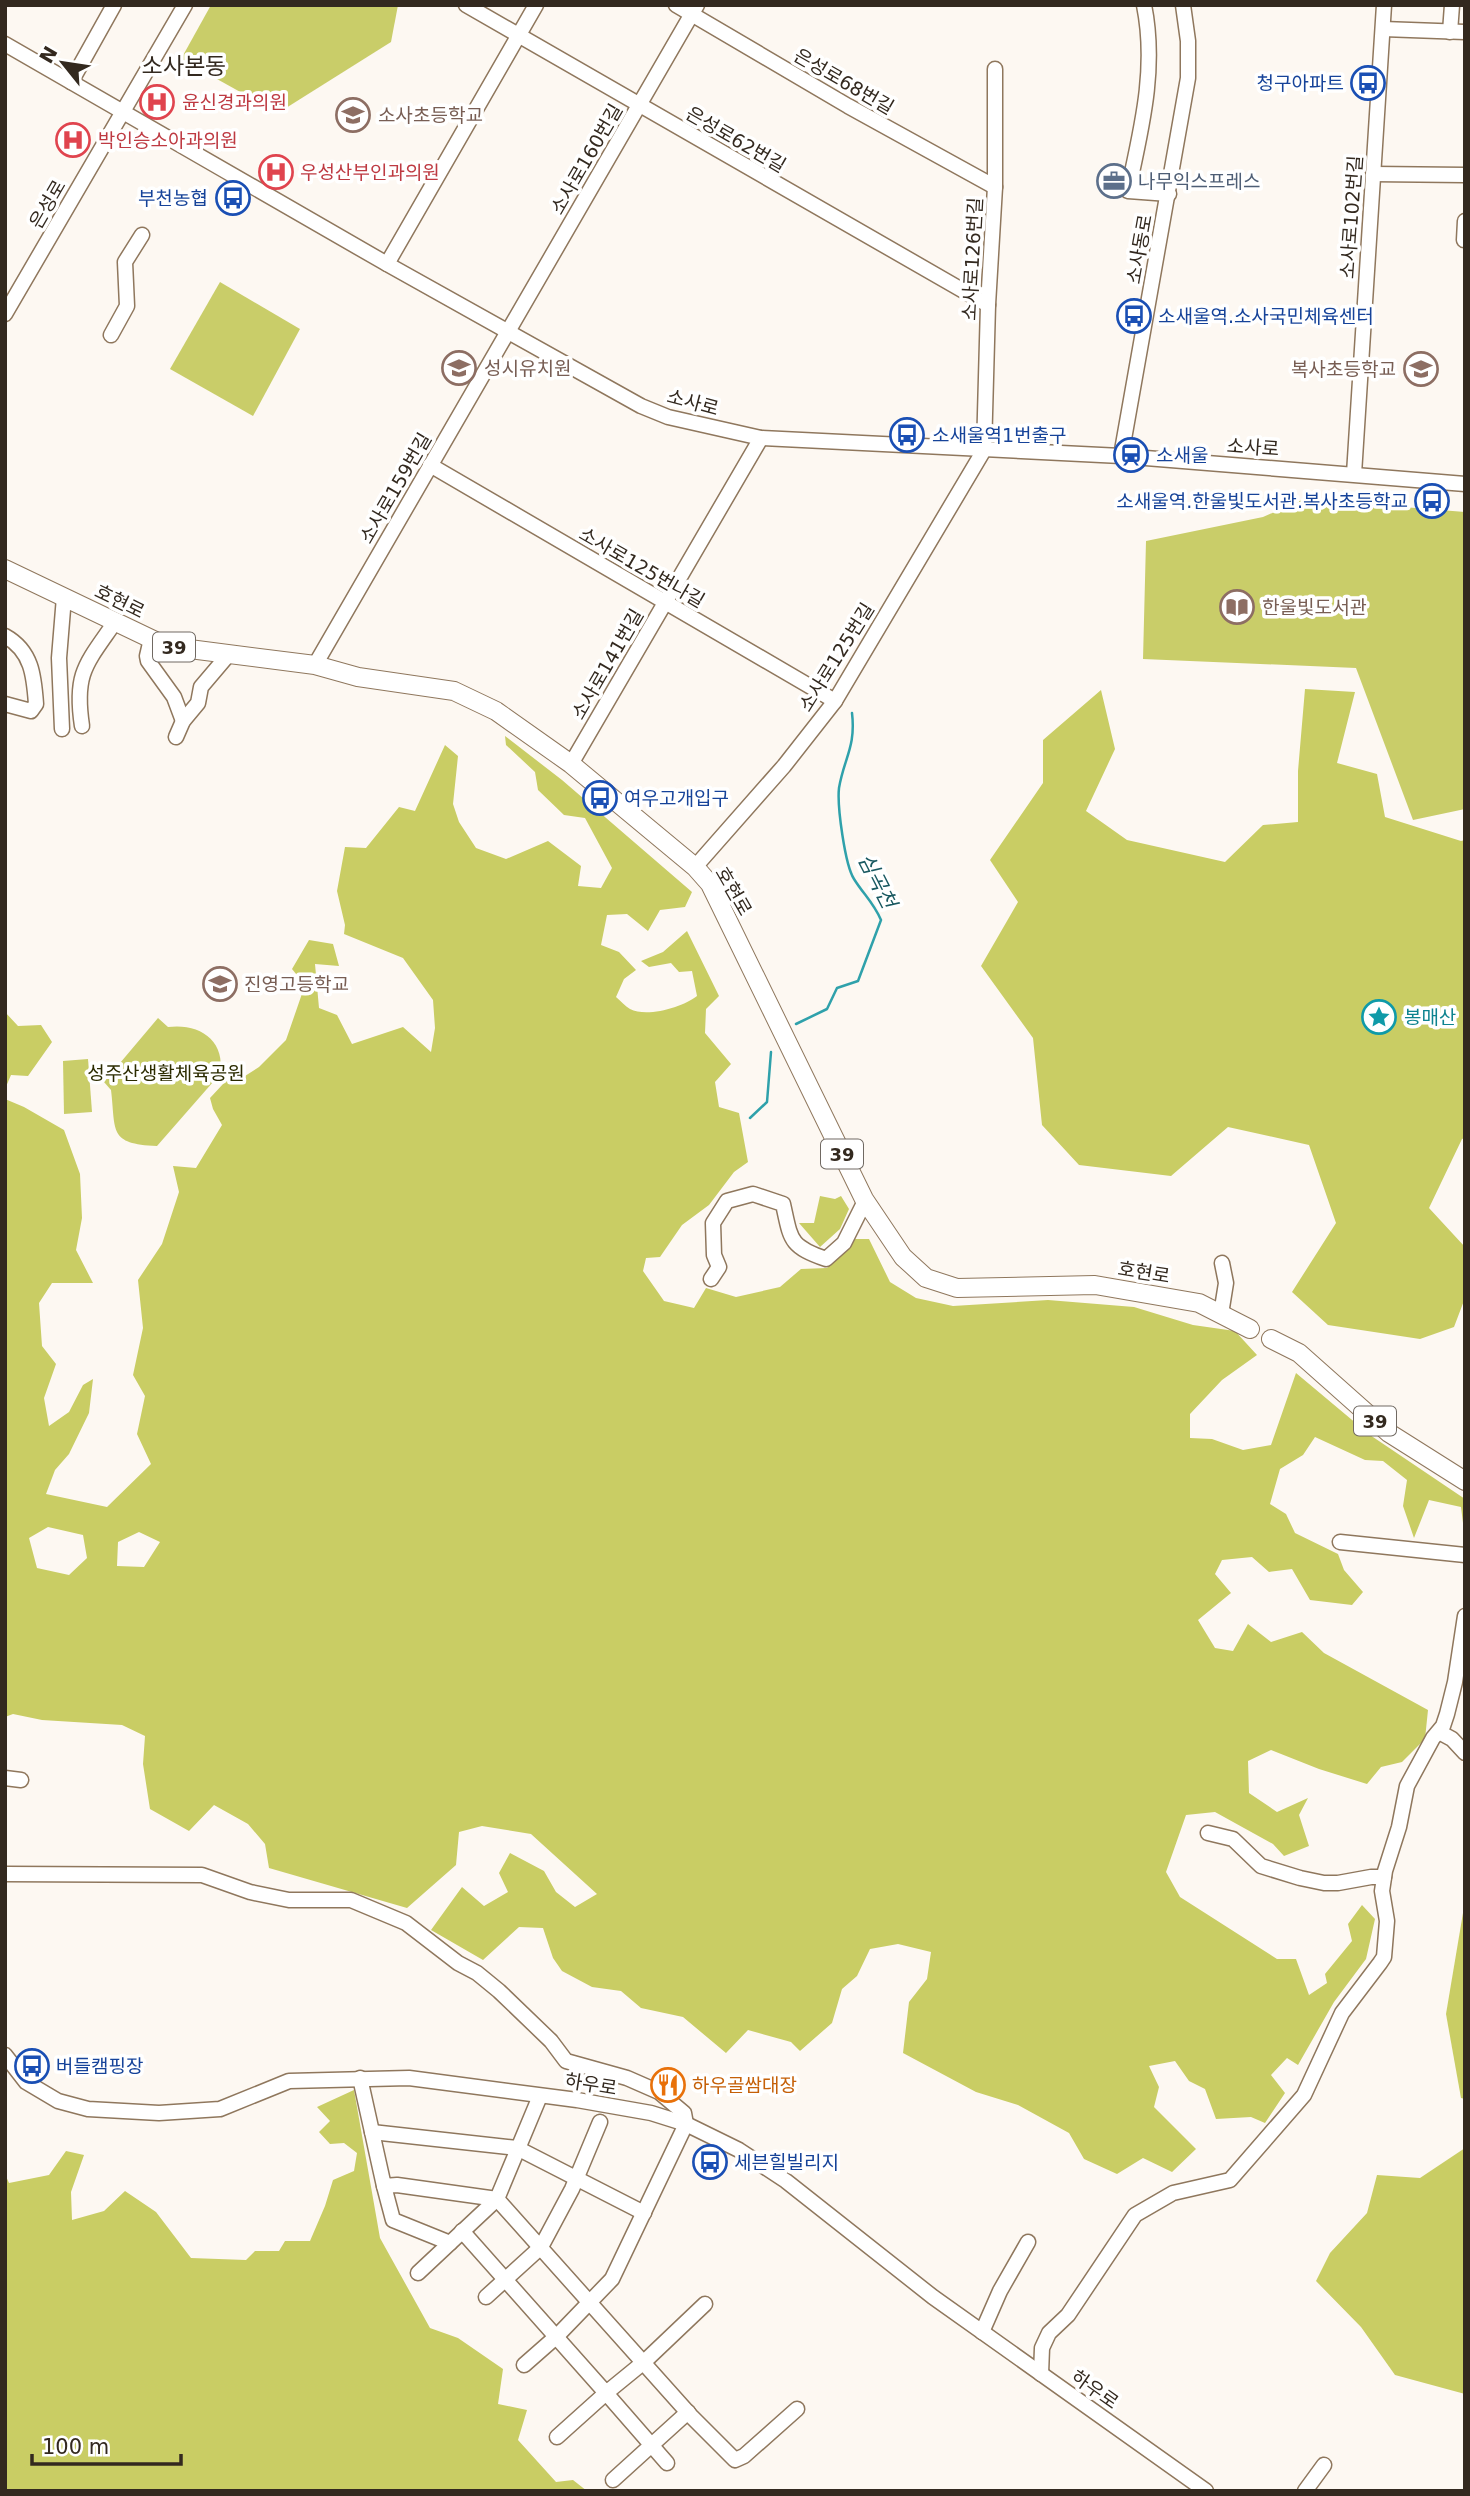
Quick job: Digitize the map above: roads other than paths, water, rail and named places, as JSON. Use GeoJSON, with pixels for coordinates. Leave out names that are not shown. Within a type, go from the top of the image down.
{"type":"FeatureCollection","features":[{"type":"Feature","properties":{"kind":"main road","name":"호현로"},"geometry":{"type":"LineString","coordinates":[[5,569],[166,646],[315,665],[358,677],[454,691],[496,711],[571,764],[695,867],[710,884],[866,1201],[903,1257],[926,1278],[957,1288],[1095,1285],[1199,1303],[1250,1329]]}},
{"type":"Feature","properties":{"kind":"main road","name":"39"},"geometry":{"type":"LineString","coordinates":[[1271,1339],[1299,1353],[1389,1433],[1465,1480]]}},
{"type":"Feature","properties":{"kind":"street"},"geometry":{"type":"LineString","coordinates":[[72,82],[114,5]]}},
{"type":"Feature","properties":{"kind":"street","name":"은성로"},"geometry":{"type":"LineString","coordinates":[[5,314],[185,5]]}},
{"type":"Feature","properties":{"kind":"street","name":"은성로62번길"},"geometry":{"type":"LineString","coordinates":[[466,5],[988,305]]}},
{"type":"Feature","properties":{"kind":"street"},"geometry":{"type":"LineString","coordinates":[[387,264],[536,5]]}},
{"type":"Feature","properties":{"kind":"street","name":"은성로68번길"},"geometry":{"type":"LineString","coordinates":[[676,5],[694,10],[848,106],[995,187]]}},
{"type":"Feature","properties":{"kind":"street"},"geometry":{"type":"LineString","coordinates":[[1144,5],[1149,75],[1146,108],[1128,191],[1169,194]]}},
{"type":"Feature","properties":{"kind":"street","name":"소사동로"},"geometry":{"type":"LineString","coordinates":[[1121,456],[1188,78],[1188,41],[1183,5]]}},
{"type":"Feature","properties":{"kind":"street","name":"소사로102번길"},"geometry":{"type":"LineString","coordinates":[[1354,474],[1384,5]]}},
{"type":"Feature","properties":{"kind":"street"},"geometry":{"type":"LineString","coordinates":[[1383,29],[1457,32],[1452,5]]}},
{"type":"Feature","properties":{"kind":"street","name":"소사로160번길"},"geometry":{"type":"LineString","coordinates":[[507,330],[694,10]]}},
{"type":"Feature","properties":{"kind":"street","name":"소사로"},"geometry":{"type":"LineString","coordinates":[[5,44],[387,264],[642,406],[668,417],[761,438],[1121,456],[1465,484]]}},
{"type":"Feature","properties":{"kind":"street","name":"소사로126번길"},"geometry":{"type":"LineString","coordinates":[[984,450],[995,187],[995,69]]}},
{"type":"Feature","properties":{"kind":"street"},"geometry":{"type":"LineString","coordinates":[[1373,174],[1465,175]]}},
{"type":"Feature","properties":{"kind":"street"},"geometry":{"type":"LineString","coordinates":[[1464,240],[1465,221]]}},
{"type":"Feature","properties":{"kind":"street"},"geometry":{"type":"LineString","coordinates":[[111,335],[127,306],[125,262],[142,235]]}},
{"type":"Feature","properties":{"kind":"street","name":"소사로159번길"},"geometry":{"type":"LineString","coordinates":[[315,665],[507,330]]}},
{"type":"Feature","properties":{"kind":"street","name":"소사로141번길"},"geometry":{"type":"LineString","coordinates":[[571,764],[761,438]]}},
{"type":"Feature","properties":{"kind":"street","name":"소사로125번길"},"geometry":{"type":"LineString","coordinates":[[695,867],[784,765],[835,701],[984,450]]}},
{"type":"Feature","properties":{"kind":"street","name":"소사로125번나길"},"geometry":{"type":"LineString","coordinates":[[430,465],[835,701]]}},
{"type":"Feature","properties":{"kind":"street"},"geometry":{"type":"LineString","coordinates":[[62,729],[59,659],[64,597]]}},
{"type":"Feature","properties":{"kind":"street"},"geometry":{"type":"LineString","coordinates":[[82,726],[78,702],[82,673],[115,621]]}},
{"type":"Feature","properties":{"kind":"street"},"geometry":{"type":"LineString","coordinates":[[5,636],[24,650],[37,704],[31,711],[5,705]]}},
{"type":"Feature","properties":{"kind":"street"},"geometry":{"type":"LineString","coordinates":[[152,639],[148,661],[174,697],[183,722]]}},
{"type":"Feature","properties":{"kind":"street"},"geometry":{"type":"LineString","coordinates":[[177,737],[183,722],[198,703],[201,687],[229,654]]}},
{"type":"Feature","properties":{"kind":"street"},"geometry":{"type":"LineString","coordinates":[[710,1279],[719,1268],[714,1255],[713,1223],[727,1201],[753,1194],[783,1204],[790,1236],[801,1251],[826,1259],[844,1244],[866,1201]]}},
{"type":"Feature","properties":{"kind":"street"},"geometry":{"type":"LineString","coordinates":[[1222,1263],[1226,1283],[1222,1314]]}},
{"type":"Feature","properties":{"kind":"street"},"geometry":{"type":"LineString","coordinates":[[1340,1542],[1465,1555]]}},
{"type":"Feature","properties":{"kind":"street"},"geometry":{"type":"LineString","coordinates":[[1041,2374],[1042,2348],[1048,2333],[1068,2315],[1135,2216],[1173,2193],[1230,2180],[1304,2095],[1342,2014],[1384,1957],[1387,1921],[1383,1900],[1384,1877],[1399,1827],[1407,1786],[1447,1714],[1465,1616]]}},
{"type":"Feature","properties":{"kind":"street"},"geometry":{"type":"LineString","coordinates":[[1439,1732],[1452,1739],[1465,1753]]}},
{"type":"Feature","properties":{"kind":"street"},"geometry":{"type":"LineString","coordinates":[[5,1778],[21,1780]]}},
{"type":"Feature","properties":{"kind":"street"},"geometry":{"type":"LineString","coordinates":[[1208,1833],[1233,1839],[1261,1866],[1300,1878],[1338,1883],[1384,1877]]}},
{"type":"Feature","properties":{"kind":"street"},"geometry":{"type":"LineString","coordinates":[[5,1874],[202,1875],[250,1892],[289,1900],[351,1900],[406,1923],[458,1963],[477,1973],[551,2041],[566,2061],[627,2078],[659,2092],[684,2113],[686,2124],[612,2279],[557,2336],[524,2365]]}},
{"type":"Feature","properties":{"kind":"street","name":"하우로"},"geometry":{"type":"LineString","coordinates":[[5,2055],[26,2082],[58,2101],[88,2109],[159,2113],[220,2109],[289,2081],[410,2078],[652,2113],[686,2124],[739,2150],[786,2181],[933,2297],[1206,2491]]}},
{"type":"Feature","properties":{"kind":"street"},"geometry":{"type":"LineString","coordinates":[[360,2078],[393,2220],[450,2242]]}},
{"type":"Feature","properties":{"kind":"street"},"geometry":{"type":"LineString","coordinates":[[418,2273],[497,2199],[540,2096]]}},
{"type":"Feature","properties":{"kind":"street"},"geometry":{"type":"LineString","coordinates":[[486,2297],[541,2247],[576,2179],[600,2122]]}},
{"type":"Feature","properties":{"kind":"street"},"geometry":{"type":"LineString","coordinates":[[372,2132],[517,2148],[644,2213]]}},
{"type":"Feature","properties":{"kind":"street"},"geometry":{"type":"LineString","coordinates":[[384,2186],[397,2185],[497,2199],[688,2412],[735,2460],[744,2456],[797,2409]]}},
{"type":"Feature","properties":{"kind":"street"},"geometry":{"type":"LineString","coordinates":[[462,2231],[667,2463]]}},
{"type":"Feature","properties":{"kind":"street"},"geometry":{"type":"LineString","coordinates":[[982,2332],[1000,2291],[1028,2242]]}},
{"type":"Feature","properties":{"kind":"street"},"geometry":{"type":"LineString","coordinates":[[556,2437],[644,2362],[705,2304]]}},
{"type":"Feature","properties":{"kind":"street"},"geometry":{"type":"LineString","coordinates":[[613,2480],[688,2412]]}},
{"type":"Feature","properties":{"kind":"street"},"geometry":{"type":"LineString","coordinates":[[1305,2491],[1324,2465]]}},
{"type":"Feature","properties":{"kind":"waterway","name":"심곡천"},"geometry":{"type":"LineString","coordinates":[[796,1024],[827,1009],[837,988],[858,981],[881,920],[854,879],[842,835],[839,788],[851,744],[852,713]]}},
{"type":"Feature","properties":{"kind":"waterway","name":"심곡천"},"geometry":{"type":"LineString","coordinates":[[750,1118],[767,1102],[771,1052]]}},
{"type":"Feature","properties":{"kind":"place","name":"청구아파트"},"geometry":{"type":"Point","coordinates":[1368,83]}},
{"type":"Feature","properties":{"kind":"place","name":"윤신경과의원"},"geometry":{"type":"Point","coordinates":[157,102]}},
{"type":"Feature","properties":{"kind":"place","name":"소사초등학교"},"geometry":{"type":"Point","coordinates":[353,115]}},
{"type":"Feature","properties":{"kind":"place","name":"박인승소아과의원"},"geometry":{"type":"Point","coordinates":[73,140]}},
{"type":"Feature","properties":{"kind":"place","name":"우성산부인과의원"},"geometry":{"type":"Point","coordinates":[276,172]}},
{"type":"Feature","properties":{"kind":"place","name":"나무익스프레스"},"geometry":{"type":"Point","coordinates":[1114,181]}},
{"type":"Feature","properties":{"kind":"place","name":"부천농협"},"geometry":{"type":"Point","coordinates":[233,198]}},
{"type":"Feature","properties":{"kind":"place","name":"소새울역.소사국민체육센터"},"geometry":{"type":"Point","coordinates":[1134,316]}},
{"type":"Feature","properties":{"kind":"place","name":"성시유치원"},"geometry":{"type":"Point","coordinates":[459,368]}},
{"type":"Feature","properties":{"kind":"place","name":"복사초등학교"},"geometry":{"type":"Point","coordinates":[1421,369]}},
{"type":"Feature","properties":{"kind":"place","name":"소새울역1번출구"},"geometry":{"type":"Point","coordinates":[907,435]}},
{"type":"Feature","properties":{"kind":"place","name":"소새울"},"geometry":{"type":"Point","coordinates":[1131,455]}},
{"type":"Feature","properties":{"kind":"place","name":"소새울역.한울빛도서관.복사초등학교"},"geometry":{"type":"Point","coordinates":[1432,501]}},
{"type":"Feature","properties":{"kind":"place","name":"한울빛도서관"},"geometry":{"type":"Point","coordinates":[1237,607]}},
{"type":"Feature","properties":{"kind":"place","name":"여우고개입구"},"geometry":{"type":"Point","coordinates":[600,798]}},
{"type":"Feature","properties":{"kind":"place","name":"진영고등학교"},"geometry":{"type":"Point","coordinates":[220,984]}},
{"type":"Feature","properties":{"kind":"place","name":"봉매산"},"geometry":{"type":"Point","coordinates":[1379,1017]}},
{"type":"Feature","properties":{"kind":"place","name":"버들캠핑장"},"geometry":{"type":"Point","coordinates":[32,2066]}},
{"type":"Feature","properties":{"kind":"place","name":"하우골쌈대장"},"geometry":{"type":"Point","coordinates":[668,2085]}},
{"type":"Feature","properties":{"kind":"place","name":"세븐힐빌리지"},"geometry":{"type":"Point","coordinates":[710,2162]}},
{"type":"Feature","properties":{"kind":"district","name":"소사본동"},"geometry":{"type":"Point","coordinates":[184,66]}},
{"type":"Feature","properties":{"kind":"park label","name":"성주산생활체육공원"},"geometry":{"type":"Point","coordinates":[166,1073]}}]}
